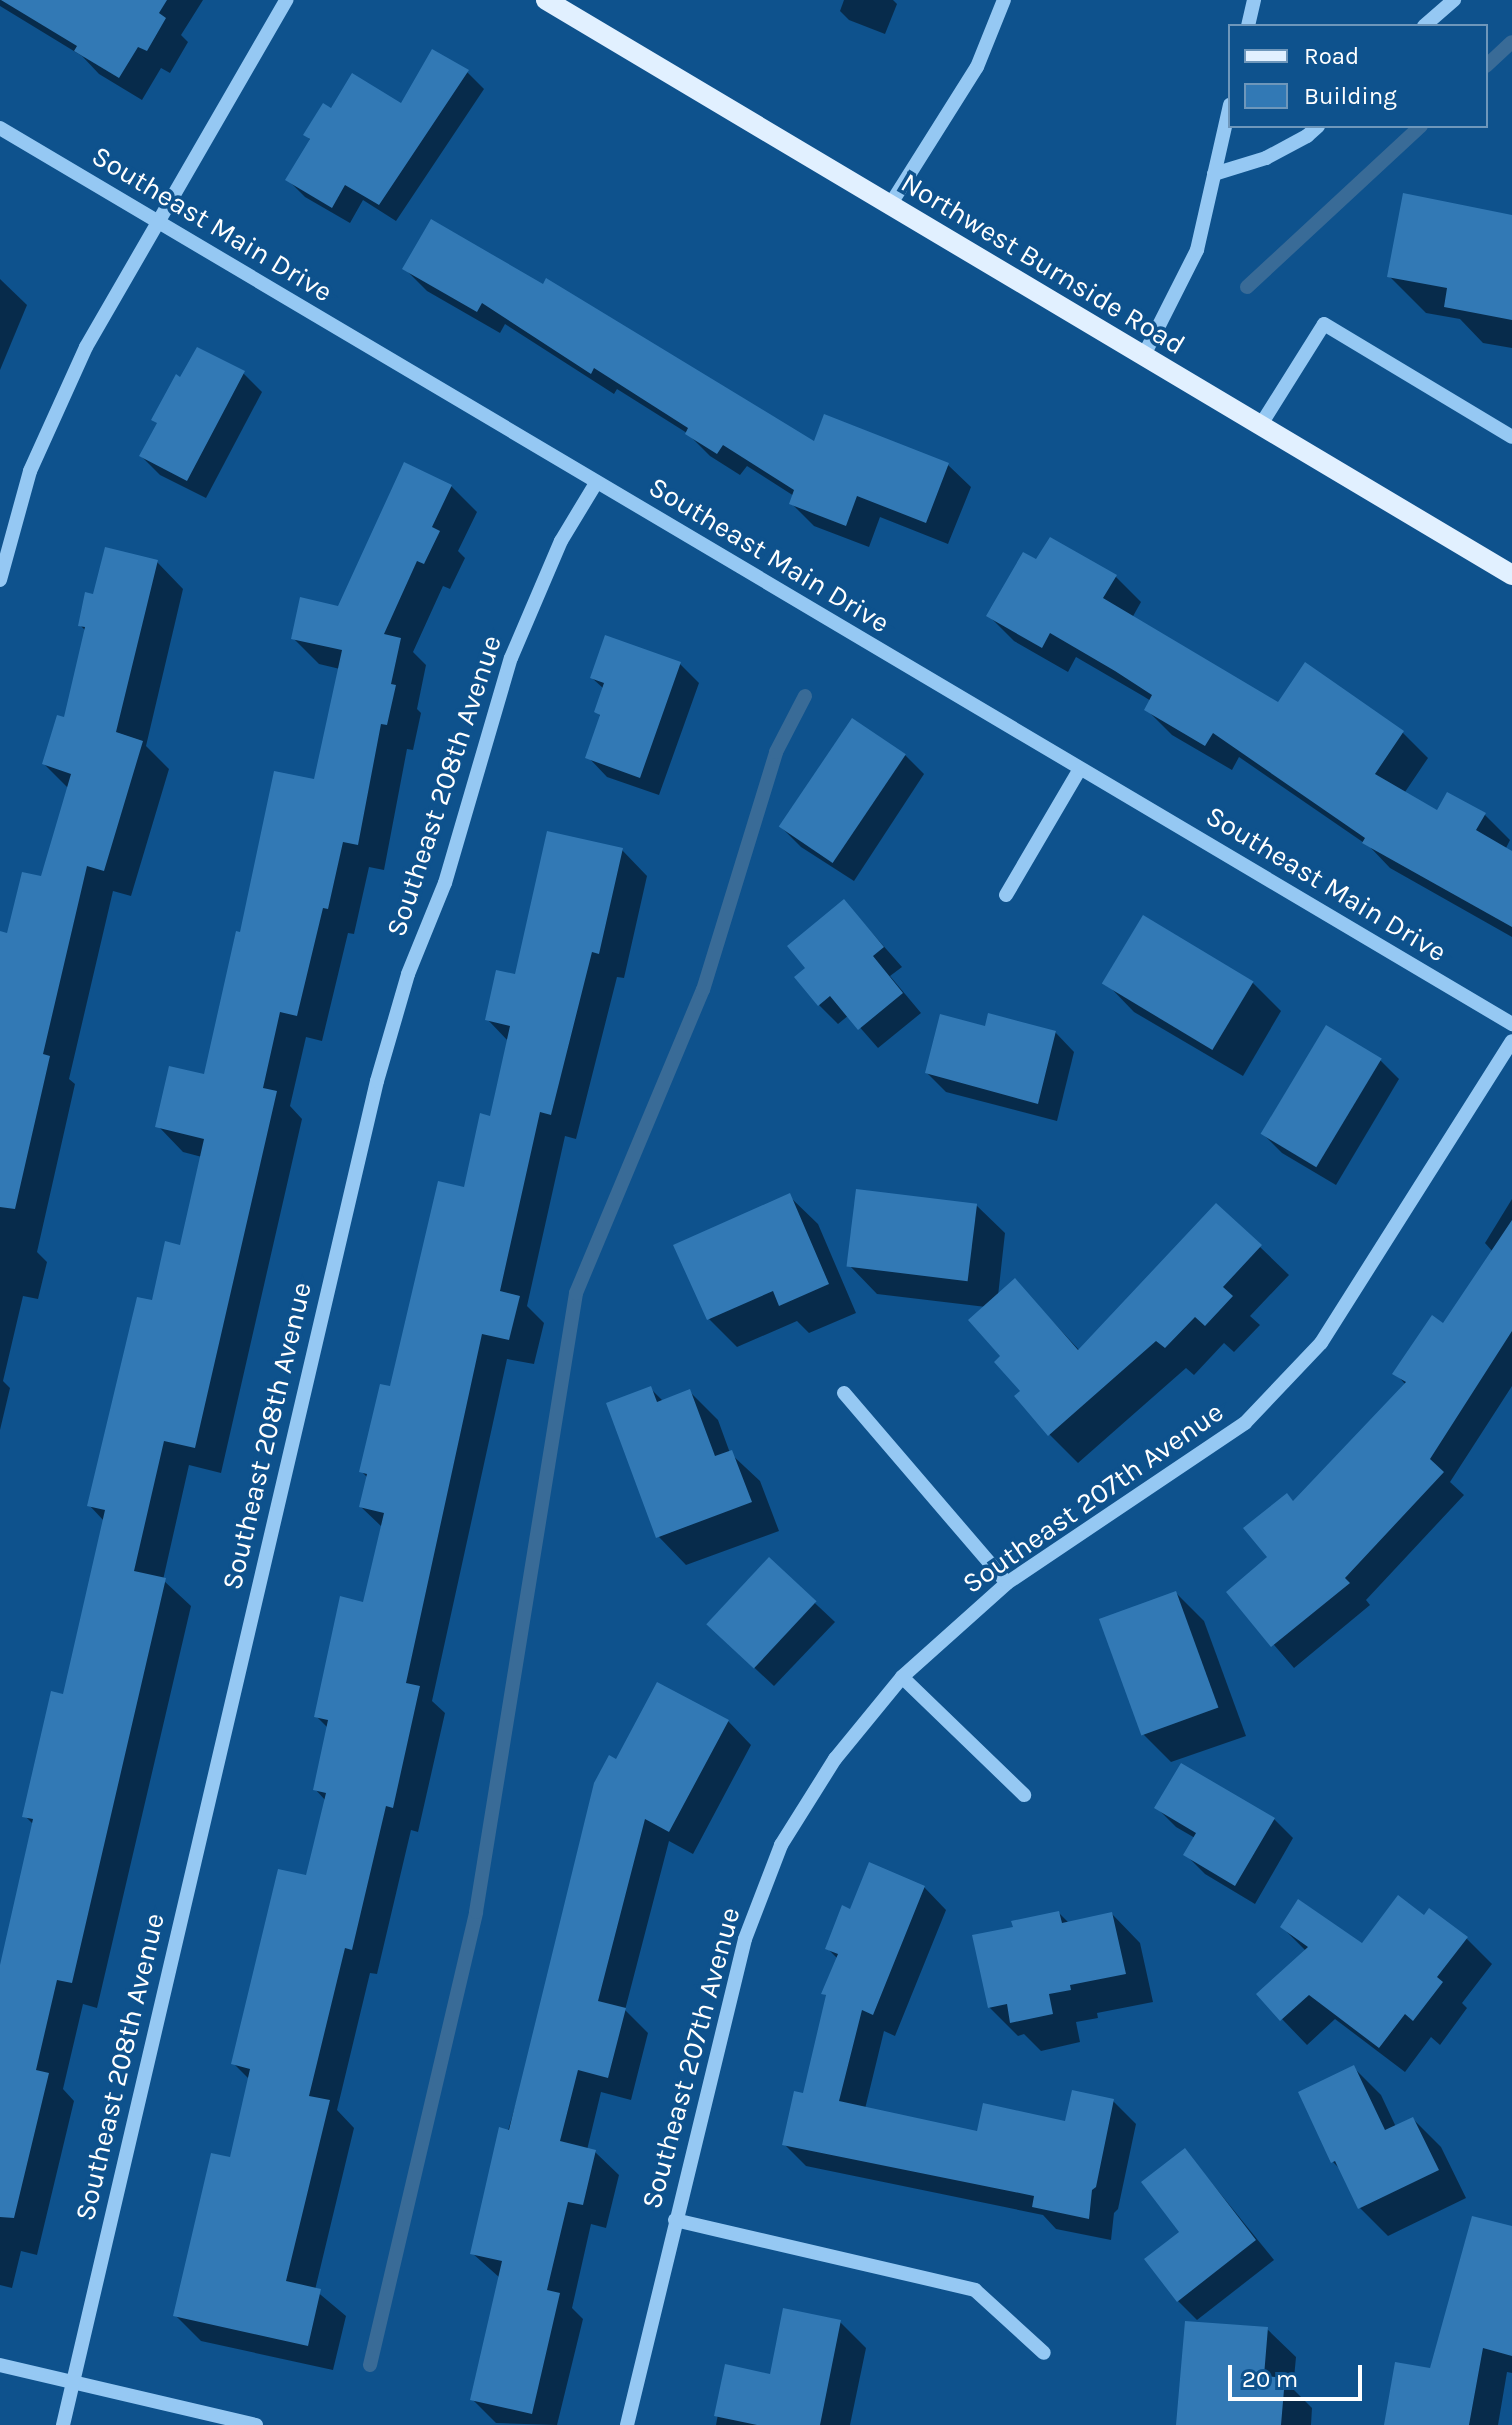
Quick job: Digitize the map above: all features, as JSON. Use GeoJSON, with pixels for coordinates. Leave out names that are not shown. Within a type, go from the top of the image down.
{"type":"FeatureCollection","features":[{"type":"Feature","properties":{"kind":"main road","name":"Northwest Burnside Road"},"geometry":{"type":"LineString","coordinates":[[546,0],[1512,575]]}},
{"type":"Feature","properties":{"kind":"street"},"geometry":{"type":"LineString","coordinates":[[0,580],[30,471],[86,347],[286,0]]}},
{"type":"Feature","properties":{"kind":"street"},"geometry":{"type":"LineString","coordinates":[[890,205],[977,67],[1004,0]]}},
{"type":"Feature","properties":{"kind":"street"},"geometry":{"type":"LineString","coordinates":[[1248,24],[1254,0]]}},
{"type":"Feature","properties":{"kind":"street"},"geometry":{"type":"LineString","coordinates":[[1426,24],[1454,0]]}},
{"type":"Feature","properties":{"kind":"street"},"geometry":{"type":"LineString","coordinates":[[1143,357],[1197,250],[1228,114]]}},
{"type":"Feature","properties":{"kind":"street","name":"Southeast Main Drive"},"geometry":{"type":"LineString","coordinates":[[0,128],[1512,1024]]}},
{"type":"Feature","properties":{"kind":"street"},"geometry":{"type":"LineString","coordinates":[[1214,174],[1266,158],[1316,128]]}},
{"type":"Feature","properties":{"kind":"street"},"geometry":{"type":"LineString","coordinates":[[1260,426],[1324,324],[1512,437]]}},
{"type":"Feature","properties":{"kind":"street","name":"Southeast 208th Avenue"},"geometry":{"type":"LineString","coordinates":[[63,2425],[377,1081],[408,974],[450,868],[511,658],[561,541],[596,483]]}},
{"type":"Feature","properties":{"kind":"street"},"geometry":{"type":"LineString","coordinates":[[1006,895],[1080,769]]}},
{"type":"Feature","properties":{"kind":"street","name":"Southeast 207th Avenue"},"geometry":{"type":"LineString","coordinates":[[627,2425],[745,1939],[781,1845],[835,1759],[902,1677],[1007,1583],[1245,1423],[1321,1343],[1512,1041]]}},
{"type":"Feature","properties":{"kind":"street"},"geometry":{"type":"LineString","coordinates":[[844,1393],[1007,1583]]}},
{"type":"Feature","properties":{"kind":"street"},"geometry":{"type":"LineString","coordinates":[[902,1677],[1024,1795]]}},
{"type":"Feature","properties":{"kind":"street"},"geometry":{"type":"LineString","coordinates":[[675,2220],[975,2290],[1044,2353]]}},
{"type":"Feature","properties":{"kind":"street"},"geometry":{"type":"LineString","coordinates":[[0,2365],[256,2425]]}},
{"type":"Feature","properties":{"kind":"building"},"geometry":{"type":"Polygon","coordinates":[[[1,0],[167,0],[159,13],[166,18],[147,51],[138,47],[119,78],[74,51],[77,46],[1,0]]]}},
{"type":"Feature","properties":{"kind":"building"},"geometry":{"type":"Polygon","coordinates":[[[432,49],[469,70],[379,205],[345,185],[332,208],[285,180],[310,139],[303,135],[323,103],[331,108],[352,73],[401,103],[432,49]]]}},
{"type":"Feature","properties":{"kind":"building"},"geometry":{"type":"Polygon","coordinates":[[[1403,193],[1512,215],[1512,320],[1444,307],[1447,288],[1387,277],[1403,193]]]}},
{"type":"Feature","properties":{"kind":"building"},"geometry":{"type":"Polygon","coordinates":[[[431,219],[543,284],[546,278],[814,441],[824,414],[949,463],[926,523],[857,496],[846,526],[789,504],[794,490],[723,445],[717,454],[685,434],[688,428],[594,368],[591,374],[482,303],[477,312],[402,269],[431,219]]]}},
{"type":"Feature","properties":{"kind":"building"},"geometry":{"type":"Polygon","coordinates":[[[197,347],[245,371],[187,481],[139,456],[157,423],[151,420],[176,374],[180,377],[197,347]]]}},
{"type":"Feature","properties":{"kind":"building"},"geometry":{"type":"Polygon","coordinates":[[[404,462],[452,485],[432,527],[440,531],[424,564],[417,561],[384,634],[401,638],[391,684],[396,685],[387,725],[381,724],[358,845],[343,842],[328,909],[323,908],[297,1016],[280,1012],[263,1088],[277,1091],[195,1448],[164,1441],[134,1571],[166,1578],[72,1983],[57,1980],[36,2070],[49,2073],[14,2218],[0,2217],[0,1965],[33,1819],[22,1817],[51,1691],[63,1694],[105,1510],[87,1506],[137,1297],[152,1300],[165,1241],[180,1245],[204,1139],[155,1127],[169,1066],[204,1074],[236,931],[240,932],[274,771],[314,779],[342,650],[291,639],[300,597],[338,606],[404,462]]]}},
{"type":"Feature","properties":{"kind":"building"},"geometry":{"type":"Polygon","coordinates":[[[1050,537],[1117,575],[1103,598],[1278,702],[1305,662],[1404,731],[1375,774],[1437,810],[1447,792],[1486,813],[1476,830],[1512,851],[1512,927],[1362,843],[1365,838],[1213,733],[1205,746],[1144,710],[1152,695],[1115,671],[1050,633],[1042,648],[986,616],[1023,552],[1036,559],[1050,537]]]}},
{"type":"Feature","properties":{"kind":"building"},"geometry":{"type":"Polygon","coordinates":[[[105,547],[158,560],[116,732],[143,741],[104,871],[87,866],[43,1054],[50,1056],[15,1209],[0,1207],[0,931],[7,933],[22,872],[41,876],[71,774],[42,764],[57,715],[64,717],[85,627],[78,626],[85,592],[93,594],[105,547]]]}},
{"type":"Feature","properties":{"kind":"building"},"geometry":{"type":"Polygon","coordinates":[[[605,635],[681,662],[640,778],[585,758],[600,715],[594,712],[604,683],[590,678],[605,635]]]}},
{"type":"Feature","properties":{"kind":"building"},"geometry":{"type":"Polygon","coordinates":[[[852,718],[906,754],[833,863],[779,827],[852,718]]]}},
{"type":"Feature","properties":{"kind":"building"},"geometry":{"type":"Polygon","coordinates":[[[547,831],[623,848],[599,954],[592,952],[551,1115],[540,1112],[500,1291],[520,1296],[509,1340],[482,1334],[406,1683],[420,1686],[393,1808],[386,1806],[352,1950],[345,1948],[309,2096],[330,2100],[286,2281],[321,2289],[308,2346],[173,2316],[211,2153],[230,2157],[250,2069],[231,2064],[278,1869],[306,1875],[326,1793],[313,1790],[328,1720],[314,1717],[340,1596],[363,1602],[384,1513],[359,1507],[367,1474],[359,1472],[380,1384],[390,1386],[438,1181],[464,1187],[480,1113],[490,1116],[510,1026],[485,1020],[496,970],[515,974],[547,831]]]}},
{"type":"Feature","properties":{"kind":"building"},"geometry":{"type":"Polygon","coordinates":[[[844,899],[884,947],[873,956],[903,993],[858,1030],[830,996],[818,1006],[794,977],[805,968],[787,946],[844,899]]]}},
{"type":"Feature","properties":{"kind":"building"},"geometry":{"type":"Polygon","coordinates":[[[1143,915],[1254,981],[1212,1050],[1102,984],[1143,915]]]}},
{"type":"Feature","properties":{"kind":"building"},"geometry":{"type":"Polygon","coordinates":[[[988,1013],[1056,1031],[1038,1104],[925,1073],[940,1014],[985,1026],[988,1013]]]}},
{"type":"Feature","properties":{"kind":"building"},"geometry":{"type":"Polygon","coordinates":[[[1326,1025],[1382,1058],[1316,1167],[1261,1134],[1326,1025]]]}},
{"type":"Feature","properties":{"kind":"building"},"geometry":{"type":"Polygon","coordinates":[[[856,1189],[977,1204],[968,1281],[846,1266],[856,1189]]]}},
{"type":"Feature","properties":{"kind":"building"},"geometry":{"type":"Polygon","coordinates":[[[790,1193],[829,1284],[779,1306],[773,1291],[707,1320],[673,1245],[790,1193]]]}},
{"type":"Feature","properties":{"kind":"building"},"geometry":{"type":"Polygon","coordinates":[[[1216,1203],[1262,1245],[1223,1287],[1233,1296],[1205,1326],[1195,1317],[1165,1348],[1156,1341],[1048,1436],[1014,1396],[1020,1391],[994,1362],[1000,1356],[968,1320],[1015,1278],[1078,1350],[1216,1203]]]}},
{"type":"Feature","properties":{"kind":"building"},"geometry":{"type":"Polygon","coordinates":[[[1512,1220],[1512,1331],[1430,1459],[1444,1472],[1345,1578],[1350,1583],[1271,1647],[1226,1592],[1267,1557],[1243,1528],[1287,1493],[1293,1501],[1406,1382],[1392,1374],[1432,1315],[1443,1323],[1512,1220]]]}},
{"type":"Feature","properties":{"kind":"building"},"geometry":{"type":"Polygon","coordinates":[[[651,1386],[657,1402],[690,1389],[715,1456],[732,1450],[752,1502],[656,1538],[606,1403],[651,1386]]]}},
{"type":"Feature","properties":{"kind":"building"},"geometry":{"type":"Polygon","coordinates":[[[769,1557],[817,1601],[754,1669],[706,1624],[769,1557]]]}},
{"type":"Feature","properties":{"kind":"building"},"geometry":{"type":"Polygon","coordinates":[[[1176,1591],[1218,1708],[1141,1736],[1099,1619],[1176,1591]]]}},
{"type":"Feature","properties":{"kind":"building"},"geometry":{"type":"Polygon","coordinates":[[[657,1682],[729,1720],[669,1832],[645,1819],[598,2001],[626,2008],[608,2078],[578,2070],[560,2141],[596,2150],[583,2205],[568,2202],[547,2290],[560,2293],[532,2414],[470,2400],[502,2261],[470,2254],[499,2127],[509,2130],[594,1783],[609,1755],[616,1759],[657,1682]]]}},
{"type":"Feature","properties":{"kind":"building"},"geometry":{"type":"Polygon","coordinates":[[[1181,1763],[1275,1818],[1235,1886],[1183,1855],[1196,1833],[1154,1808],[1181,1763]]]}},
{"type":"Feature","properties":{"kind":"building"},"geometry":{"type":"Polygon","coordinates":[[[869,1862],[925,1886],[873,2015],[862,2010],[839,2101],[977,2131],[983,2103],[1065,2121],[1072,2090],[1114,2099],[1096,2187],[1092,2190],[1089,2219],[1032,2207],[1034,2196],[782,2145],[794,2091],[803,2093],[826,1995],[821,1994],[838,1954],[825,1949],[842,1905],[850,1909],[869,1862]]]}},
{"type":"Feature","properties":{"kind":"building"},"geometry":{"type":"Polygon","coordinates":[[[1398,1895],[1424,1915],[1429,1908],[1468,1937],[1437,1977],[1443,1982],[1413,2021],[1405,2014],[1379,2048],[1309,1995],[1280,2021],[1256,1994],[1308,1947],[1280,1927],[1298,1899],[1362,1943],[1398,1895]]]}},
{"type":"Feature","properties":{"kind":"building"},"geometry":{"type":"Polygon","coordinates":[[[1059,1911],[1062,1923],[1112,1912],[1126,1974],[1070,1985],[1071,1990],[1049,1994],[1053,2014],[1010,2023],[1007,2004],[988,2008],[972,1935],[1013,1927],[1011,1921],[1059,1911]]]}},
{"type":"Feature","properties":{"kind":"building"},"geometry":{"type":"Polygon","coordinates":[[[1354,2065],[1385,2130],[1413,2117],[1439,2170],[1358,2209],[1335,2161],[1331,2163],[1298,2092],[1354,2065]]]}},
{"type":"Feature","properties":{"kind":"building"},"geometry":{"type":"Polygon","coordinates":[[[1185,2148],[1256,2240],[1177,2302],[1144,2259],[1179,2232],[1141,2182],[1185,2148]]]}},
{"type":"Feature","properties":{"kind":"building"},"geometry":{"type":"Polygon","coordinates":[[[1472,2216],[1512,2226],[1512,2356],[1483,2348],[1469,2425],[1384,2425],[1395,2362],[1430,2368],[1472,2216]]]}},
{"type":"Feature","properties":{"kind":"building"},"geometry":{"type":"Polygon","coordinates":[[[783,2308],[841,2320],[820,2425],[757,2425],[714,2416],[725,2364],[770,2374],[783,2308]]]}},
{"type":"Feature","properties":{"kind":"building"},"geometry":{"type":"Polygon","coordinates":[[[1185,2321],[1268,2327],[1264,2376],[1285,2378],[1281,2425],[1176,2425],[1185,2321]]]}},
{"type":"Feature","properties":{"kind":"waterway"},"geometry":{"type":"LineString","coordinates":[[1488,64],[1512,42]]}},
{"type":"Feature","properties":{"kind":"waterway"},"geometry":{"type":"LineString","coordinates":[[1247,287],[1419,128]]}},
{"type":"Feature","properties":{"kind":"waterway"},"geometry":{"type":"LineString","coordinates":[[370,2365],[476,1912],[576,1293],[703,990],[776,752],[805,696]]}}]}
